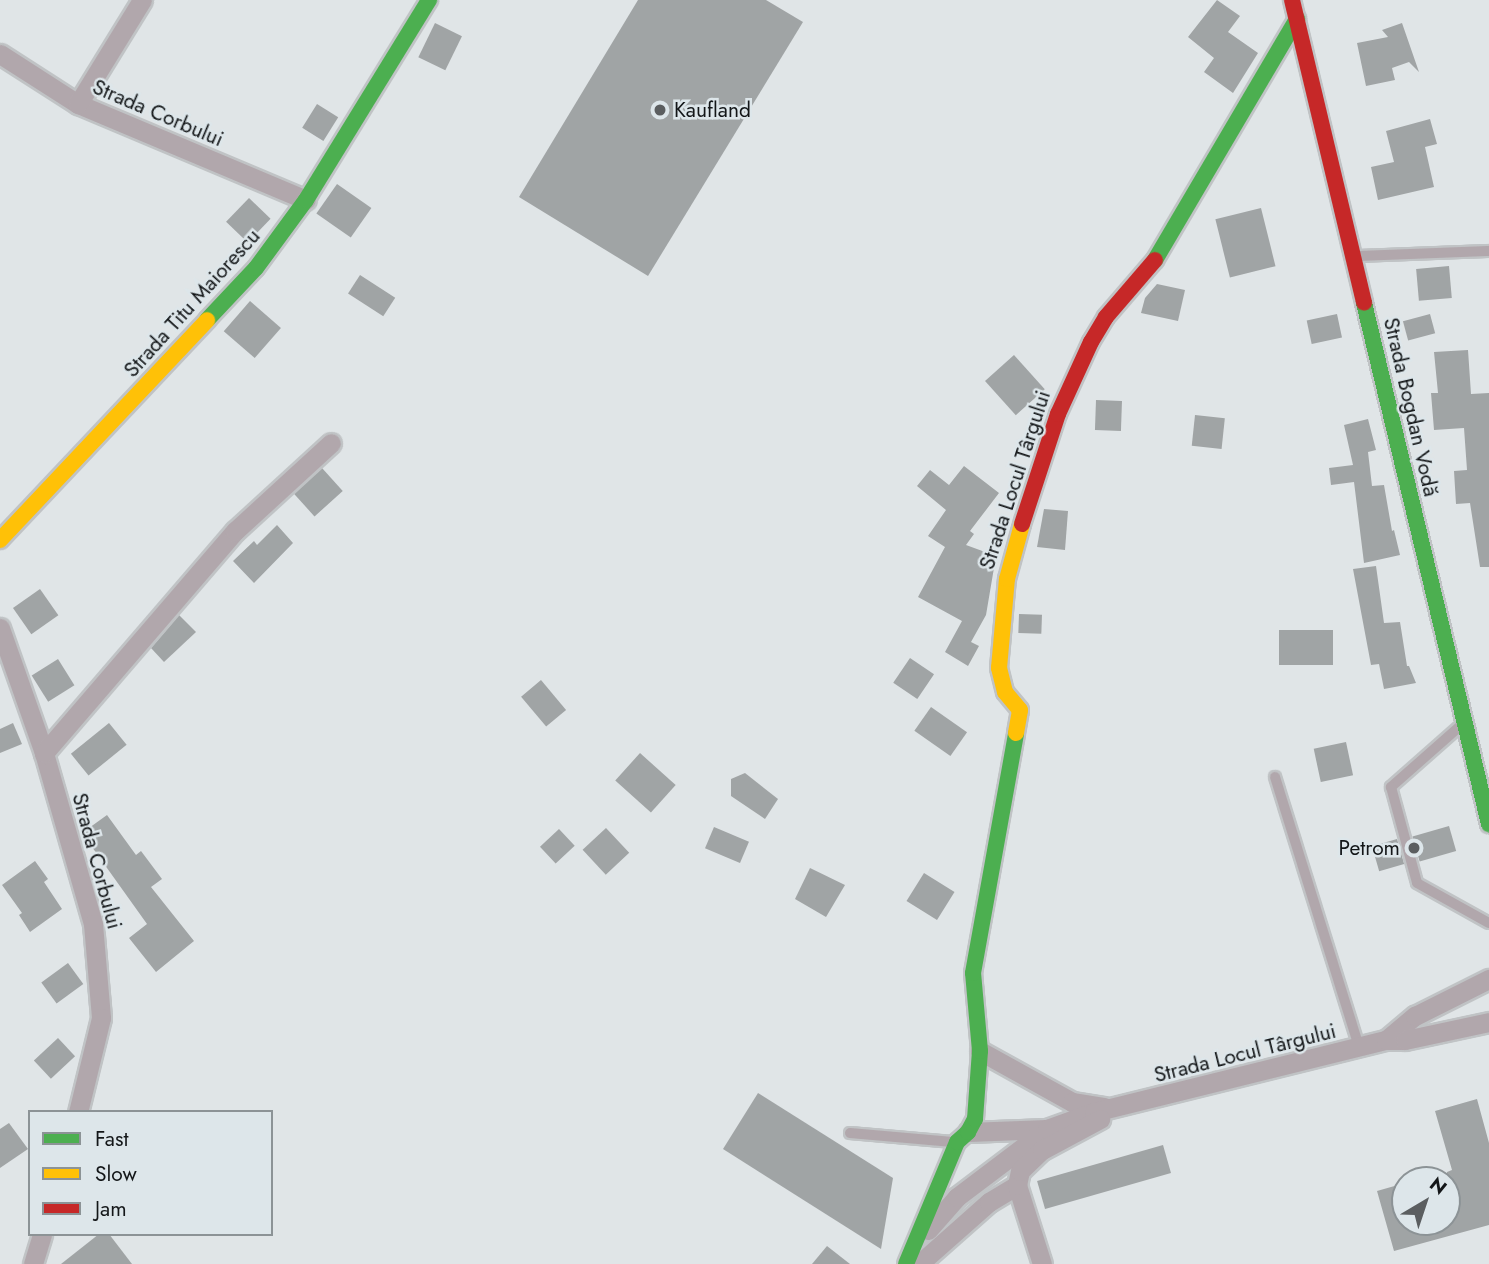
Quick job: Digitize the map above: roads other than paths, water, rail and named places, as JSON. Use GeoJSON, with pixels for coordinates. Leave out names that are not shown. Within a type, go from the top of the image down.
{"type":"FeatureCollection","features":[{"type":"Feature","properties":{"kind":"street"},"geometry":{"type":"LineString","coordinates":[[78,104],[142,0]]}},
{"type":"Feature","properties":{"kind":"street","name":"Strada Titu Maiorescu"},"geometry":{"type":"LineString","coordinates":[[0,540],[256,268],[306,200],[429,0]]}},
{"type":"Feature","properties":{"kind":"street","name":"Strada Bogdan Vodă"},"geometry":{"type":"LineString","coordinates":[[1292,0],[1489,824]]}},
{"type":"Feature","properties":{"kind":"street","name":"Strada Locul Târgului"},"geometry":{"type":"LineString","coordinates":[[906,1264],[963,1137],[975,1119],[980,1051],[973,973],[1020,710],[1005,692],[999,668],[1001,625],[1007,579],[1028,504],[1058,414],[1091,342],[1106,317],[1164,250],[1297,19]]}},
{"type":"Feature","properties":{"kind":"street","name":"Strada Corbului"},"geometry":{"type":"LineString","coordinates":[[0,54],[78,104],[306,200]]}},
{"type":"Feature","properties":{"kind":"street"},"geometry":{"type":"LineString","coordinates":[[44,752],[236,531],[331,443]]}},
{"type":"Feature","properties":{"kind":"street","name":"Strada Corbului"},"geometry":{"type":"LineString","coordinates":[[0,628],[44,752],[93,924],[101,1018],[78,1110]]}},
{"type":"Feature","properties":{"kind":"street","name":"Strada Locul Târgului"},"geometry":{"type":"LineString","coordinates":[[1386,1040],[1415,1016],[1489,979]]}},
{"type":"Feature","properties":{"kind":"street","name":"Strada Locul Târgului"},"geometry":{"type":"LineString","coordinates":[[963,1137],[1047,1129],[1094,1112],[1116,1109],[1386,1040],[1405,1040],[1489,1022]]}},
{"type":"Feature","properties":{"kind":"street","name":"Strada Locul Târgului"},"geometry":{"type":"LineString","coordinates":[[980,1051],[1072,1102],[1116,1109]]}},
{"type":"Feature","properties":{"kind":"street","name":"Strada Locul Târgului"},"geometry":{"type":"LineString","coordinates":[[919,1264],[989,1202],[1017,1185],[1024,1164],[1042,1150],[1116,1109]]}},
{"type":"Feature","properties":{"kind":"street","name":"Strada Locul Târgului"},"geometry":{"type":"LineString","coordinates":[[906,1264],[938,1216],[1047,1129]]}},
{"type":"Feature","properties":{"kind":"street","name":"Strada Locul Târgului"},"geometry":{"type":"LineString","coordinates":[[989,1202],[1005,1161]]}},
{"type":"Feature","properties":{"kind":"street"},"geometry":{"type":"LineString","coordinates":[[1017,1185],[1042,1264]]}},
{"type":"Feature","properties":{"kind":"street"},"geometry":{"type":"LineString","coordinates":[[33,1264],[41,1236]]}},
{"type":"Feature","properties":{"kind":"lane"},"geometry":{"type":"LineString","coordinates":[[1353,256],[1489,251]]}},
{"type":"Feature","properties":{"kind":"lane"},"geometry":{"type":"LineString","coordinates":[[1465,722],[1391,786],[1417,883],[1489,923]]}},
{"type":"Feature","properties":{"kind":"lane"},"geometry":{"type":"LineString","coordinates":[[1275,777],[1359,1047]]}},
{"type":"Feature","properties":{"kind":"lane"},"geometry":{"type":"LineString","coordinates":[[850,1133],[963,1137]]}},
{"type":"Feature","properties":{"kind":"place","name":"Kaufland"},"geometry":{"type":"Point","coordinates":[660,110]}},
{"type":"Feature","properties":{"kind":"place","name":"Petrom"},"geometry":{"type":"Point","coordinates":[1414,848]}}]}
